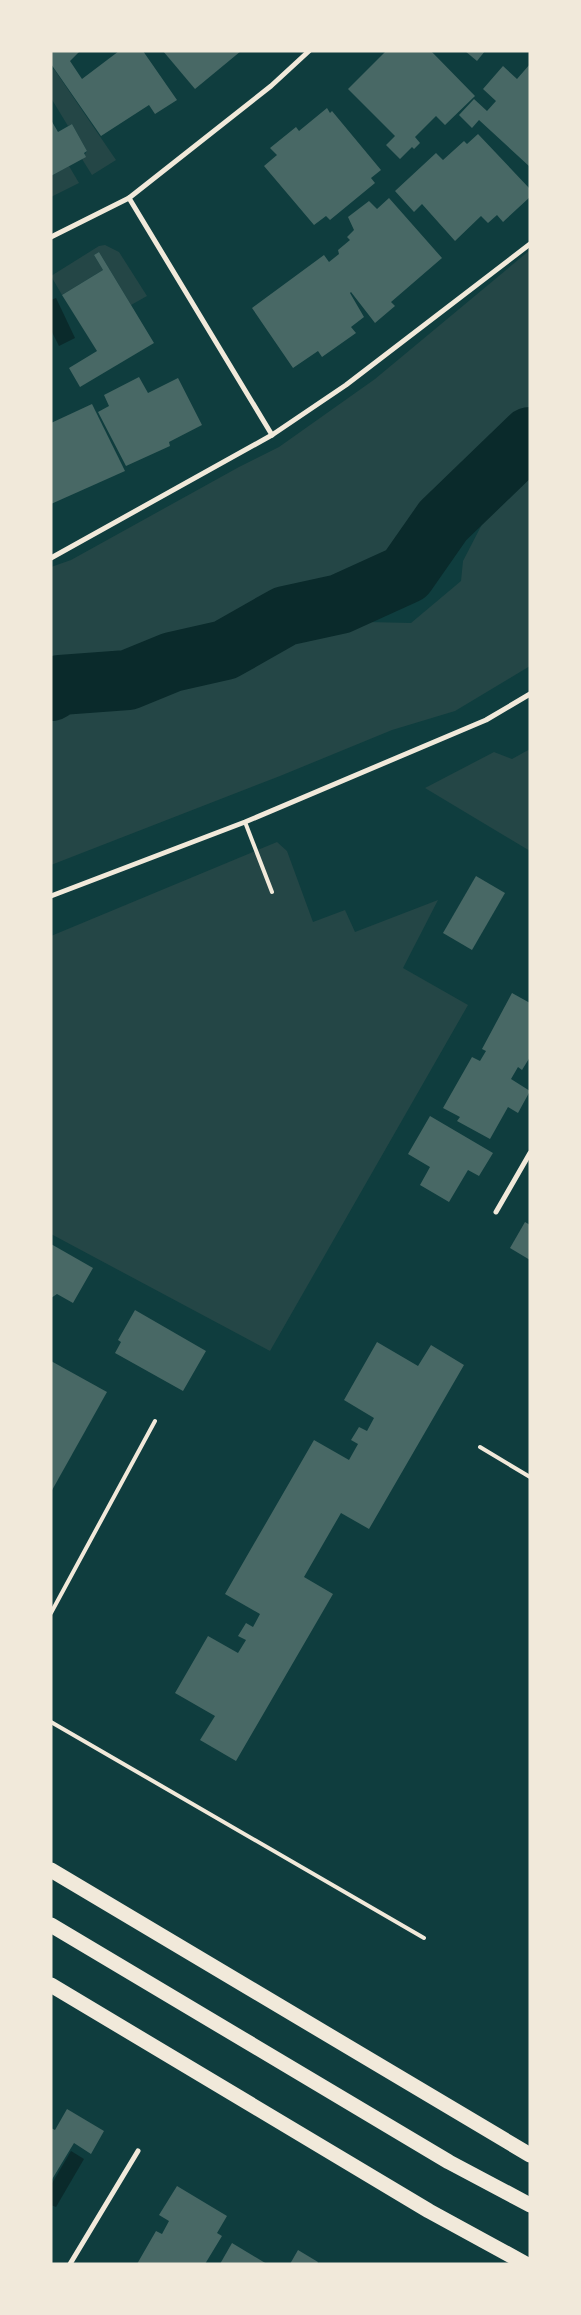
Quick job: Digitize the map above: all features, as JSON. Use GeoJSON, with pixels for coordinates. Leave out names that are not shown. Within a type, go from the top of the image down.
{"type":"FeatureCollection","features":[{"type":"Feature","properties":{"kind":"highway"},"geometry":{"type":"LineString","coordinates":[[51,1870],[530,2155]]}},
{"type":"Feature","properties":{"kind":"highway"},"geometry":{"type":"LineString","coordinates":[[51,1925],[449,2162],[530,2205]]}},
{"type":"Feature","properties":{"kind":"highway"},"geometry":{"type":"LineString","coordinates":[[51,1985],[429,2211],[526,2264]]}},
{"type":"Feature","properties":{"kind":"street"},"geometry":{"type":"LineString","coordinates":[[51,237],[129,198],[271,86],[309,51]]}},
{"type":"Feature","properties":{"kind":"street"},"geometry":{"type":"LineString","coordinates":[[129,198],[272,434]]}},
{"type":"Feature","properties":{"kind":"street"},"geometry":{"type":"LineString","coordinates":[[51,558],[272,434],[346,385],[530,244]]}},
{"type":"Feature","properties":{"kind":"street"},"geometry":{"type":"LineString","coordinates":[[51,896],[245,822],[486,720],[530,694]]}},
{"type":"Feature","properties":{"kind":"street"},"geometry":{"type":"LineString","coordinates":[[496,1212],[530,1153]]}},
{"type":"Feature","properties":{"kind":"street"},"geometry":{"type":"LineString","coordinates":[[70,2264],[138,2151]]}},
{"type":"Feature","properties":{"kind":"lane"},"geometry":{"type":"LineString","coordinates":[[245,822],[272,892]]}},
{"type":"Feature","properties":{"kind":"lane"},"geometry":{"type":"LineString","coordinates":[[51,1614],[155,1422]]}},
{"type":"Feature","properties":{"kind":"lane"},"geometry":{"type":"LineString","coordinates":[[480,1446],[530,1477]]}},
{"type":"Feature","properties":{"kind":"lane"},"geometry":{"type":"LineString","coordinates":[[51,1722],[424,1938]]}},
{"type":"Feature","properties":{"kind":"shaded area"},"geometry":{"type":"Polygon","coordinates":[[[54,69],[116,160],[92,175],[82,159],[87,151],[72,124],[68,126],[51,98],[51,71],[54,69]]]}},
{"type":"Feature","properties":{"kind":"shaded area"},"geometry":{"type":"Polygon","coordinates":[[[69,166],[79,183],[51,197],[51,176],[69,166]]]}},
{"type":"Feature","properties":{"kind":"shaded area"},"geometry":{"type":"Polygon","coordinates":[[[105,245],[119,252],[147,296],[131,305],[99,252],[94,255],[103,270],[62,295],[51,276],[99,246],[105,245]]]}},
{"type":"Feature","properties":{"kind":"shaded area"},"geometry":{"type":"Polygon","coordinates":[[[530,250],[530,418],[503,436],[495,458],[482,473],[453,480],[430,498],[393,546],[340,591],[310,595],[288,603],[256,621],[232,629],[222,641],[201,637],[167,640],[119,662],[55,675],[55,695],[51,697],[51,567],[71,560],[239,467],[279,447],[375,379],[530,250]]]}},
{"type":"Feature","properties":{"kind":"shaded area"},"geometry":{"type":"Polygon","coordinates":[[[56,298],[75,338],[59,346],[51,330],[51,300],[56,298]]]}},
{"type":"Feature","properties":{"kind":"shaded area"},"geometry":{"type":"Polygon","coordinates":[[[530,458],[530,666],[455,711],[392,730],[280,776],[51,865],[51,705],[77,699],[118,706],[130,706],[223,672],[270,652],[320,627],[368,622],[411,623],[461,581],[463,561],[507,476],[530,458]]]}},
{"type":"Feature","properties":{"kind":"shaded area"},"geometry":{"type":"Polygon","coordinates":[[[530,749],[530,851],[425,788],[494,752],[512,759],[530,749]]]}},
{"type":"Feature","properties":{"kind":"shaded area"},"geometry":{"type":"Polygon","coordinates":[[[277,842],[287,851],[313,922],[345,910],[355,932],[438,900],[403,968],[468,1005],[270,1351],[51,1234],[51,936],[277,842]]]}},
{"type":"Feature","properties":{"kind":"shaded area"},"geometry":{"type":"Polygon","coordinates":[[[71,2151],[84,2159],[56,2207],[51,2205],[51,2185],[71,2151]]]}},
{"type":"Feature","properties":{"kind":"building"},"geometry":{"type":"Polygon","coordinates":[[[51,51],[80,51],[70,61],[82,79],[119,51],[143,51],[177,100],[155,114],[149,105],[101,136],[51,64],[51,51]]]}},
{"type":"Feature","properties":{"kind":"building"},"geometry":{"type":"Polygon","coordinates":[[[163,51],[241,51],[195,89],[163,51]]]}},
{"type":"Feature","properties":{"kind":"building"},"geometry":{"type":"Polygon","coordinates":[[[386,51],[431,51],[475,96],[445,125],[436,116],[415,137],[420,143],[414,149],[412,147],[400,159],[386,145],[395,136],[348,89],[386,51]]]}},
{"type":"Feature","properties":{"kind":"building"},"geometry":{"type":"Polygon","coordinates":[[[465,51],[485,51],[477,61],[465,51]]]}},
{"type":"Feature","properties":{"kind":"building"},"geometry":{"type":"Polygon","coordinates":[[[530,64],[530,167],[479,120],[472,128],[459,115],[474,99],[487,111],[496,101],[483,89],[503,66],[517,79],[530,64]]]}},
{"type":"Feature","properties":{"kind":"building"},"geometry":{"type":"Polygon","coordinates":[[[327,108],[330,113],[332,111],[381,170],[371,178],[375,183],[330,220],[326,216],[314,225],[264,166],[277,155],[270,148],[296,127],[299,131],[327,108]]]}},
{"type":"Feature","properties":{"kind":"building"},"geometry":{"type":"Polygon","coordinates":[[[51,120],[58,132],[72,124],[87,151],[84,153],[86,157],[51,176],[51,120]]]}},
{"type":"Feature","properties":{"kind":"building"},"geometry":{"type":"Polygon","coordinates":[[[478,134],[530,189],[530,197],[503,222],[497,215],[488,223],[481,216],[455,241],[422,204],[414,212],[395,191],[436,153],[443,160],[464,141],[467,144],[478,134]]]}},
{"type":"Feature","properties":{"kind":"building"},"geometry":{"type":"Polygon","coordinates":[[[389,198],[442,258],[391,302],[395,306],[375,323],[351,292],[364,317],[351,327],[356,333],[322,357],[318,351],[293,368],[252,308],[324,255],[329,262],[339,254],[338,250],[350,240],[347,237],[354,230],[348,217],[369,201],[377,209],[389,198]]]}},
{"type":"Feature","properties":{"kind":"building"},"geometry":{"type":"Polygon","coordinates":[[[99,252],[154,343],[80,387],[69,368],[97,351],[62,295],[103,270],[94,255],[99,252]]]}},
{"type":"Feature","properties":{"kind":"building"},"geometry":{"type":"Polygon","coordinates":[[[139,377],[148,393],[178,378],[202,425],[169,442],[170,446],[126,466],[98,412],[109,406],[104,395],[139,377]]]}},
{"type":"Feature","properties":{"kind":"building"},"geometry":{"type":"Polygon","coordinates":[[[92,404],[125,471],[51,504],[51,423],[92,404]]]}},
{"type":"Feature","properties":{"kind":"building"},"geometry":{"type":"Polygon","coordinates":[[[476,876],[505,893],[472,950],[443,933],[476,876]]]}},
{"type":"Feature","properties":{"kind":"building"},"geometry":{"type":"Polygon","coordinates":[[[512,993],[530,1003],[530,1057],[522,1070],[518,1067],[511,1079],[530,1091],[518,1113],[508,1107],[490,1139],[457,1121],[460,1117],[443,1108],[472,1057],[480,1061],[486,1051],[482,1049],[512,993]]]}},
{"type":"Feature","properties":{"kind":"building"},"geometry":{"type":"Polygon","coordinates":[[[430,1116],[493,1153],[479,1176],[468,1170],[449,1202],[420,1185],[430,1167],[408,1154],[430,1116]]]}},
{"type":"Feature","properties":{"kind":"building"},"geometry":{"type":"Polygon","coordinates":[[[525,1222],[530,1225],[530,1260],[510,1248],[525,1222]]]}},
{"type":"Feature","properties":{"kind":"building"},"geometry":{"type":"Polygon","coordinates":[[[51,1244],[93,1268],[73,1303],[57,1294],[51,1298],[51,1244]]]}},
{"type":"Feature","properties":{"kind":"building"},"geometry":{"type":"Polygon","coordinates":[[[135,1310],[206,1351],[183,1391],[115,1353],[121,1342],[118,1340],[135,1310]]]}},
{"type":"Feature","properties":{"kind":"building"},"geometry":{"type":"Polygon","coordinates":[[[377,1342],[418,1366],[431,1345],[464,1365],[369,1529],[341,1513],[304,1577],[333,1594],[236,1761],[200,1740],[215,1716],[175,1693],[208,1636],[238,1653],[246,1640],[238,1636],[246,1623],[253,1627],[260,1614],[225,1594],[314,1440],[349,1460],[358,1444],[351,1440],[359,1427],[367,1431],[374,1418],[344,1400],[377,1342]]]}},
{"type":"Feature","properties":{"kind":"building"},"geometry":{"type":"Polygon","coordinates":[[[51,1361],[107,1392],[51,1492],[51,1361]]]}},
{"type":"Feature","properties":{"kind":"building"},"geometry":{"type":"Polygon","coordinates":[[[67,2109],[104,2131],[91,2154],[74,2143],[51,2181],[51,2128],[55,2130],[67,2109]]]}},
{"type":"Feature","properties":{"kind":"building"},"geometry":{"type":"Polygon","coordinates":[[[177,2186],[227,2216],[217,2233],[222,2236],[205,2264],[137,2264],[156,2231],[162,2234],[169,2221],[159,2215],[177,2186]]]}},
{"type":"Feature","properties":{"kind":"building"},"geometry":{"type":"Polygon","coordinates":[[[232,2243],[267,2264],[220,2264],[232,2243]]]}},
{"type":"Feature","properties":{"kind":"building"},"geometry":{"type":"Polygon","coordinates":[[[298,2250],[318,2262],[317,2264],[290,2264],[298,2250]]]}},
{"type":"Feature","properties":{"kind":"waterway"},"geometry":{"type":"LineString","coordinates":[[51,691],[60,685],[128,680],[172,662],[225,650],[285,616],[340,604],[406,574],[443,521],[530,437]]}}]}
